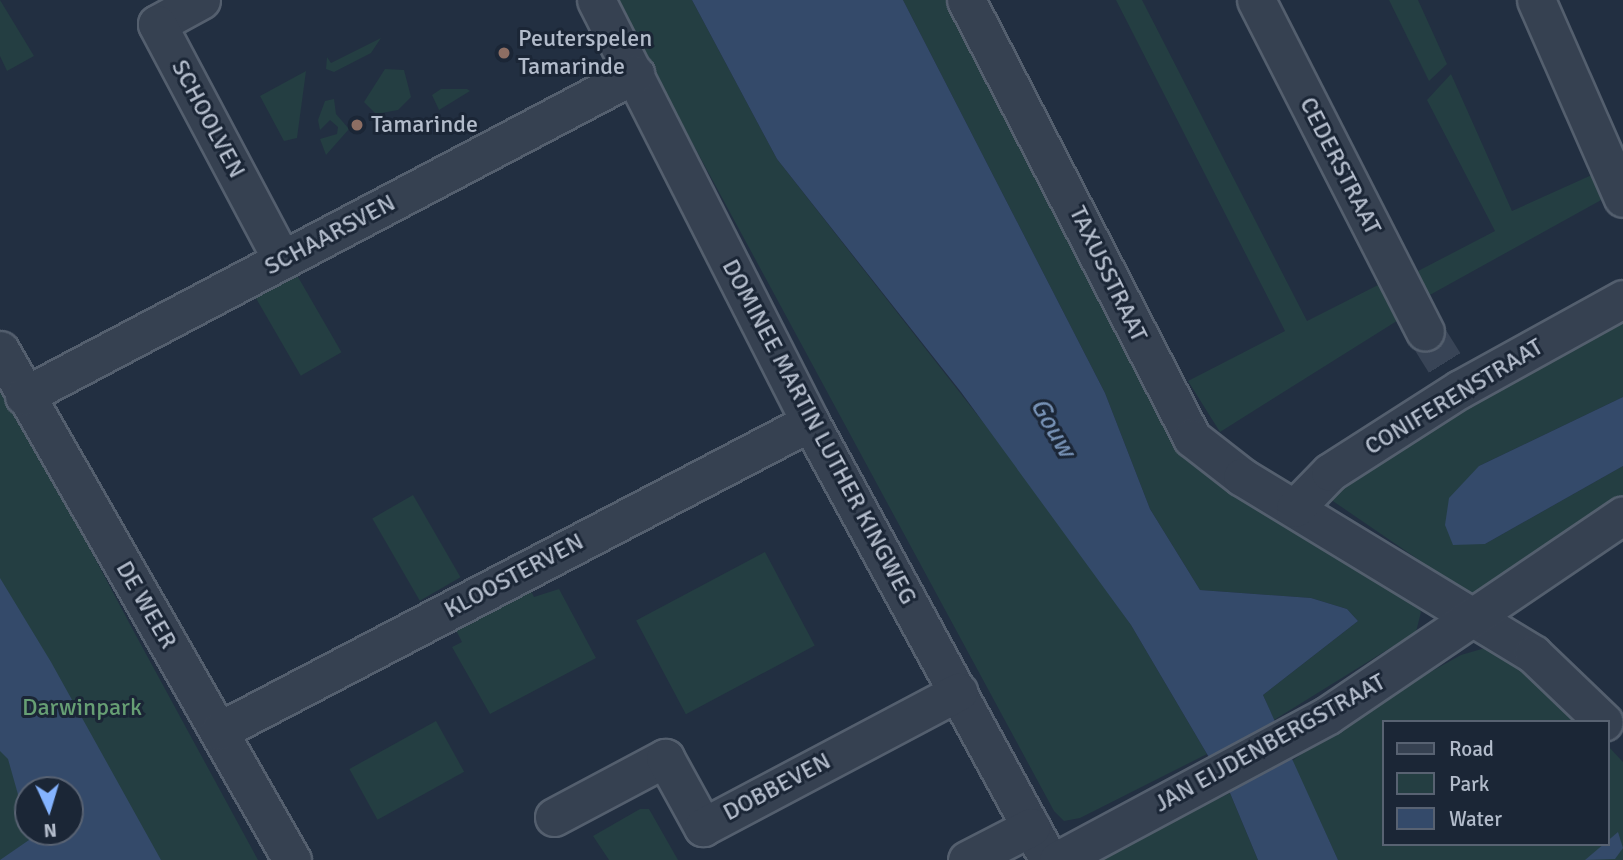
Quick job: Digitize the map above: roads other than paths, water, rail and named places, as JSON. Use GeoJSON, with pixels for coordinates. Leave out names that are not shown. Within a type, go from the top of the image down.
{"type":"FeatureCollection","features":[{"type":"Feature","properties":{"kind":"street","name":"SCHOOLVEN"},"geometry":{"type":"LineString","coordinates":[[201,0],[157,24],[282,260]]}},
{"type":"Feature","properties":{"kind":"street","name":"DOMINEE MARTIN LUTHER KINGWEG"},"geometry":{"type":"LineString","coordinates":[[596,0],[810,422],[1049,860]]}},
{"type":"Feature","properties":{"kind":"street","name":"TAXUSSTRAAT"},"geometry":{"type":"LineString","coordinates":[[966,0],[1192,438],[1295,508]]}},
{"type":"Feature","properties":{"kind":"street","name":"CEDERSTRAAT"},"geometry":{"type":"LineString","coordinates":[[1256,0],[1425,331]]}},
{"type":"Feature","properties":{"kind":"street"},"geometry":{"type":"LineString","coordinates":[[1536,0],[1623,198]]}},
{"type":"Feature","properties":{"kind":"street","name":"SCHAARSVEN"},"geometry":{"type":"LineString","coordinates":[[24,396],[635,74]]}},
{"type":"Feature","properties":{"kind":"street","name":"CONIFERENSTRAAT"},"geometry":{"type":"LineString","coordinates":[[1295,508],[1330,472],[1453,377],[1623,299]]}},
{"type":"Feature","properties":{"kind":"street","name":"DE WEER"},"geometry":{"type":"LineString","coordinates":[[0,351],[292,860]]}},
{"type":"Feature","properties":{"kind":"street","name":"KLOOSTERVEN"},"geometry":{"type":"LineString","coordinates":[[219,731],[810,422]]}},
{"type":"Feature","properties":{"kind":"street"},"geometry":{"type":"LineString","coordinates":[[1295,508],[1475,615],[1533,654],[1603,720]]}},
{"type":"Feature","properties":{"kind":"street","name":"JAN EIJDENBERGSTRAAT"},"geometry":{"type":"LineString","coordinates":[[1058,860],[1328,715],[1623,515]]}},
{"type":"Feature","properties":{"kind":"street","name":"DOBBEVEN"},"geometry":{"type":"LineString","coordinates":[[554,817],[665,758],[702,827],[958,692]]}},
{"type":"Feature","properties":{"kind":"street"},"geometry":{"type":"LineString","coordinates":[[1609,726],[1623,741]]}},
{"type":"Feature","properties":{"kind":"street"},"geometry":{"type":"LineString","coordinates":[[967,860],[1031,827]]}},
{"type":"Feature","properties":{"kind":"water","name":"Gouw"},"geometry":{"type":"Polygon","coordinates":[[[692,0],[903,0],[1105,393],[1150,509],[1200,590],[1311,598],[1347,609],[1358,621],[1263,695],[1338,860],[1258,860],[1230,793],[1131,625],[961,392],[777,159],[692,0]]]}},
{"type":"Feature","properties":{"kind":"water"},"geometry":{"type":"Polygon","coordinates":[[[1623,397],[1623,466],[1485,544],[1453,545],[1445,525],[1449,498],[1479,466],[1623,397]]]}},
{"type":"Feature","properties":{"kind":"water"},"geometry":{"type":"Polygon","coordinates":[[[0,578],[51,662],[161,860],[0,860],[20,846],[84,846],[84,776],[14,776],[14,780],[8,759],[0,751],[0,578]]]}},
{"type":"Feature","properties":{"kind":"water"},"geometry":{"type":"Polygon","coordinates":[[[1618,832],[1623,848],[1615,859],[1585,860],[1602,846],[1609,846],[1609,840],[1618,832]]]}},
{"type":"Feature","properties":{"kind":"tunnel"},"geometry":{"type":"LineString","coordinates":[[1425,331],[1446,364]]}},
{"type":"Feature","properties":{"kind":"place","name":"Peuterspelen Tamarinde"},"geometry":{"type":"Point","coordinates":[504,53]}},
{"type":"Feature","properties":{"kind":"place","name":"Tamarinde"},"geometry":{"type":"Point","coordinates":[357,125]}},
{"type":"Feature","properties":{"kind":"park label","name":"Darwinpark"},"geometry":{"type":"Point","coordinates":[82,708]}}]}
